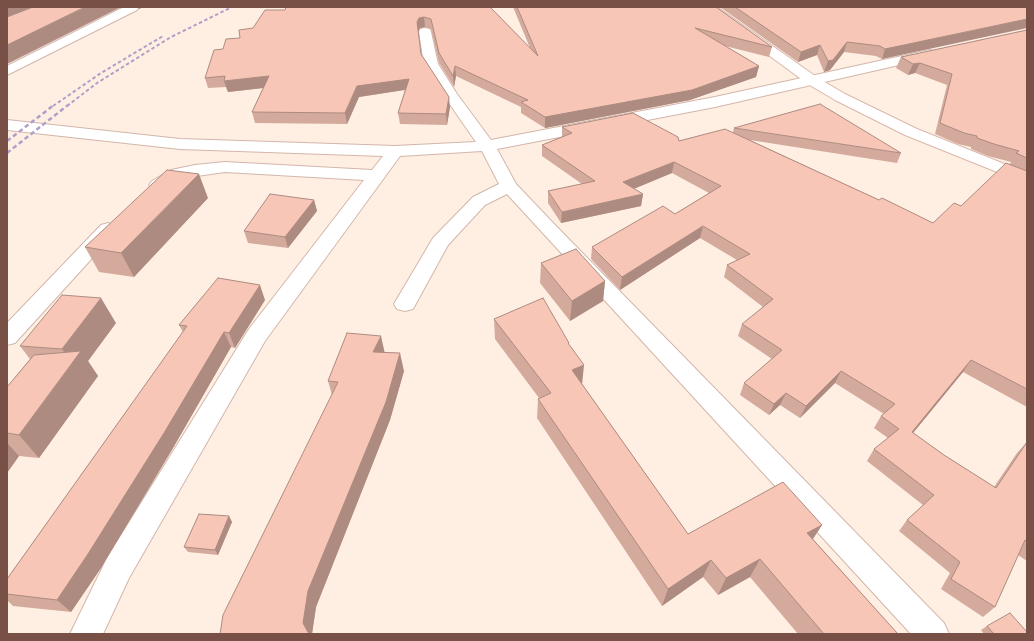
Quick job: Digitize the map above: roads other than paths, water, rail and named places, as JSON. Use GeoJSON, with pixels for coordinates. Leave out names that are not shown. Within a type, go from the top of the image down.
{"type":"FeatureCollection","features":[{"type":"Feature","properties":{"kind":"street"},"geometry":{"type":"LineString","coordinates":[[7,71],[133,7]]}},
{"type":"Feature","properties":{"kind":"street"},"geometry":{"type":"LineString","coordinates":[[709,7],[813,80],[840,97],[911,132],[1027,179]]}},
{"type":"Feature","properties":{"kind":"street"},"geometry":{"type":"LineString","coordinates":[[425,32],[431,64],[451,96],[487,146],[509,186],[933,634]]}},
{"type":"Feature","properties":{"kind":"street"},"geometry":{"type":"LineString","coordinates":[[7,125],[180,144],[395,151],[487,146],[715,102],[940,51]]}},
{"type":"Feature","properties":{"kind":"street"},"geometry":{"type":"LineString","coordinates":[[86,634],[118,568],[257,335],[395,151]]}},
{"type":"Feature","properties":{"kind":"street"},"geometry":{"type":"LineString","coordinates":[[143,198],[160,183],[177,174],[209,168],[225,167],[377,175]]}},
{"type":"Feature","properties":{"kind":"street"},"geometry":{"type":"LineString","coordinates":[[405,304],[440,242],[479,201],[509,186]]}},
{"type":"Feature","properties":{"kind":"street"},"geometry":{"type":"LineString","coordinates":[[7,337],[100,237],[122,217]]}},
{"type":"Feature","properties":{"kind":"railway"},"geometry":{"type":"LineString","coordinates":[[67,106],[97,83],[171,37],[232,7]]}},
{"type":"Feature","properties":{"kind":"railway"},"geometry":{"type":"LineString","coordinates":[[53,106],[101,73],[163,36]]}},
{"type":"Feature","properties":{"kind":"railway"},"geometry":{"type":"LineString","coordinates":[[7,141],[54,105]]}},
{"type":"Feature","properties":{"kind":"railway"},"geometry":{"type":"LineString","coordinates":[[7,153],[68,105]]}}]}
